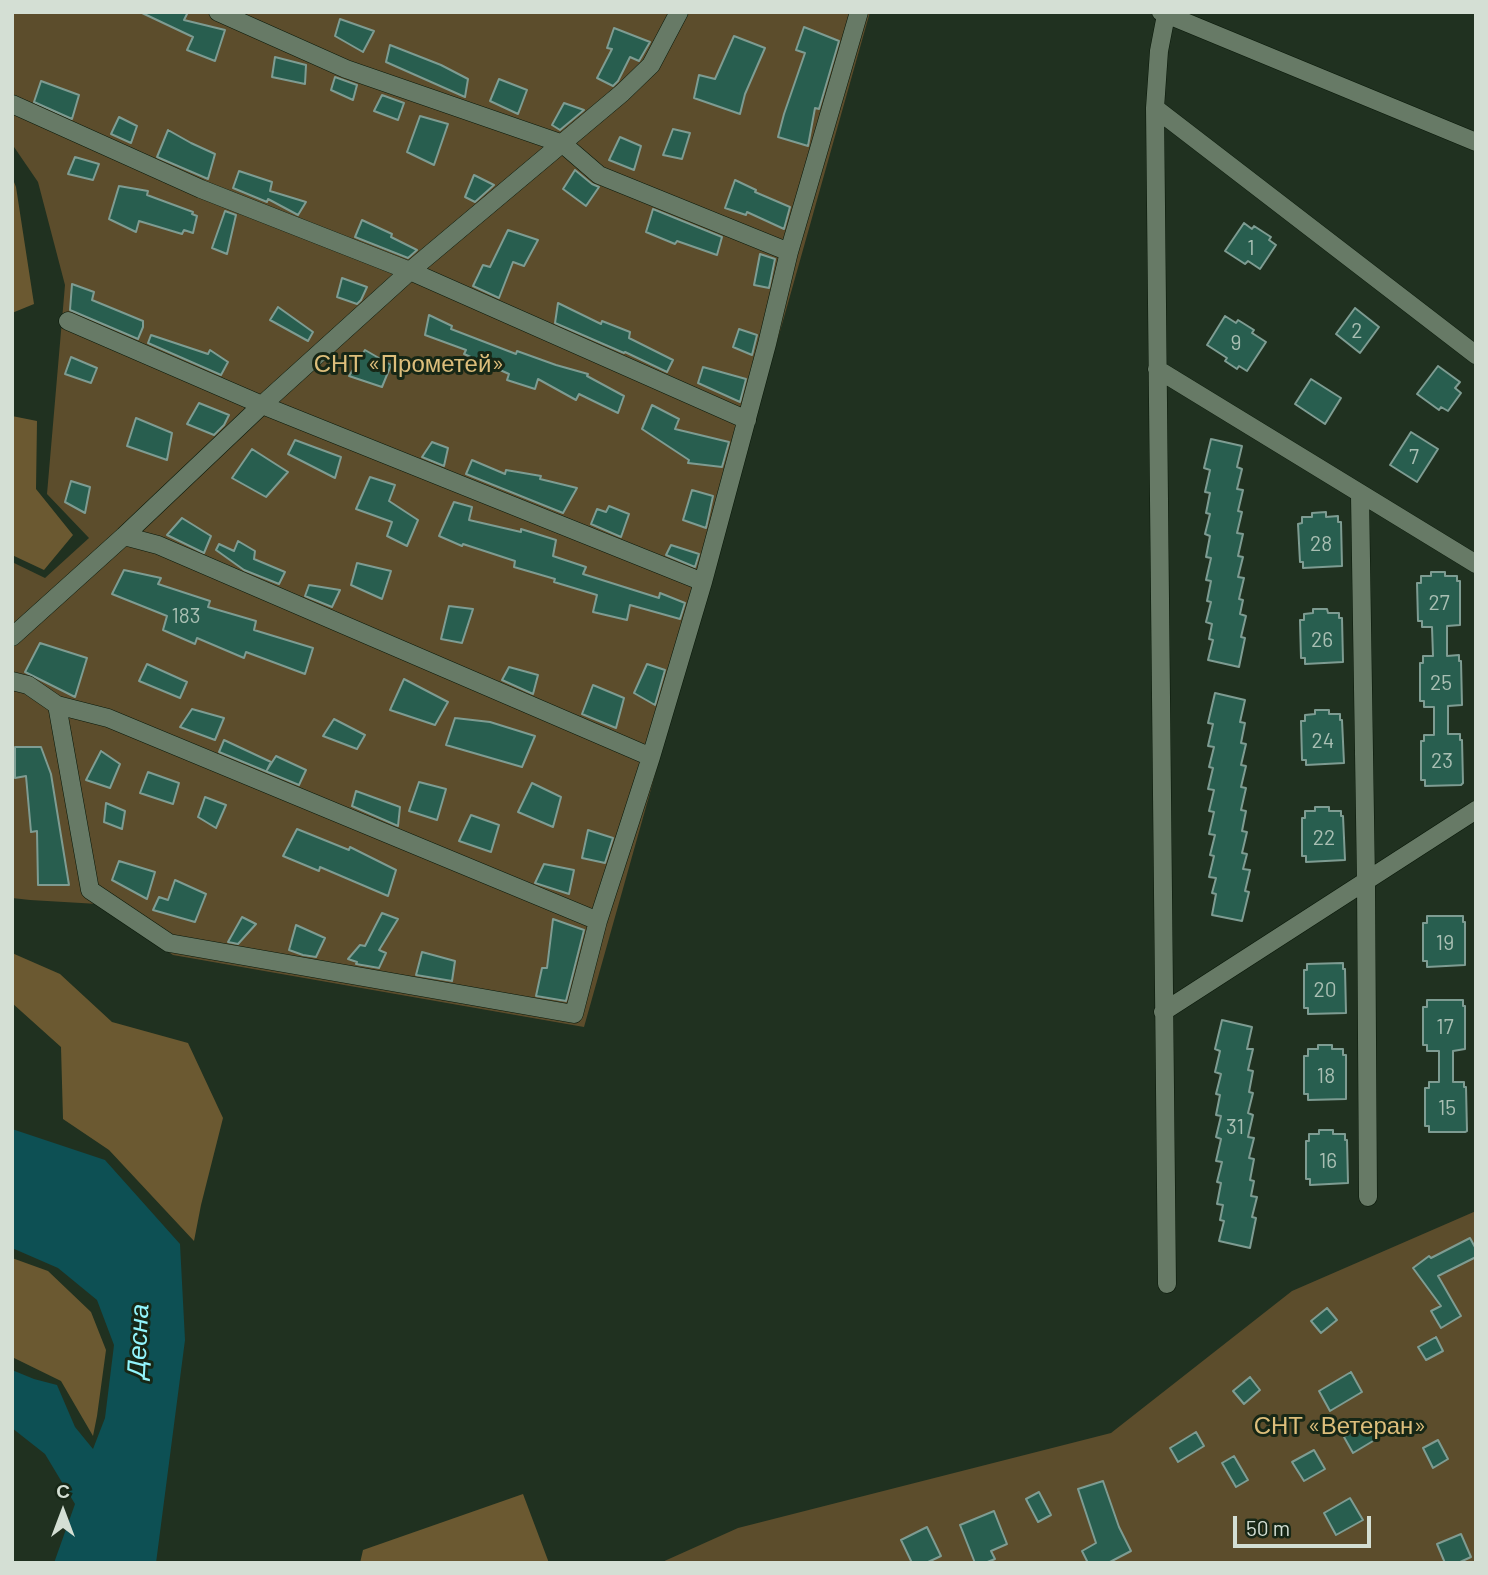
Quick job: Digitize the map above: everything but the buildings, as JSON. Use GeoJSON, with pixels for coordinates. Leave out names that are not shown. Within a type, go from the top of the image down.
{"type":"FeatureCollection","features":[{"type":"Feature","properties":{"kind":"street"},"geometry":{"type":"LineString","coordinates":[[218,12],[346,69],[563,144],[599,175],[789,252]]}},
{"type":"Feature","properties":{"kind":"street"},"geometry":{"type":"LineString","coordinates":[[57,705],[90,890],[169,943],[574,1014],[598,921],[651,757],[703,582],[789,252],[859,12]]}},
{"type":"Feature","properties":{"kind":"street"},"geometry":{"type":"LineString","coordinates":[[1167,1284],[1155,108],[1164,13],[1476,142]]}},
{"type":"Feature","properties":{"kind":"street"},"geometry":{"type":"LineString","coordinates":[[12,637],[410,271],[622,93],[651,65],[673,14]]}},
{"type":"Feature","properties":{"kind":"street"},"geometry":{"type":"LineString","coordinates":[[12,104],[201,189],[410,271],[747,420]]}},
{"type":"Feature","properties":{"kind":"street"},"geometry":{"type":"LineString","coordinates":[[1155,108],[1476,355]]}},
{"type":"Feature","properties":{"kind":"street"},"geometry":{"type":"LineString","coordinates":[[68,321],[262,405],[703,582]]}},
{"type":"Feature","properties":{"kind":"street"},"geometry":{"type":"LineString","coordinates":[[1157,369],[1476,564]]}},
{"type":"Feature","properties":{"kind":"street"},"geometry":{"type":"LineString","coordinates":[[1360,495],[1368,1197]]}},
{"type":"Feature","properties":{"kind":"street"},"geometry":{"type":"LineString","coordinates":[[124,536],[158,545],[651,757]]}},
{"type":"Feature","properties":{"kind":"street"},"geometry":{"type":"LineString","coordinates":[[12,681],[28,685],[57,705],[108,718],[598,921]]}},
{"type":"Feature","properties":{"kind":"street"},"geometry":{"type":"LineString","coordinates":[[1163,1012],[1476,810]]}},
{"type":"Feature","properties":{"kind":"green space","name":"СНТ «Прометей»"},"geometry":{"type":"Polygon","coordinates":[[[12,12],[870,12],[584,1027],[173,955],[98,904],[12,898],[12,562],[45,578],[89,538],[47,494],[65,285],[38,182],[12,144],[12,12]]]}},
{"type":"Feature","properties":{"kind":"green space","name":"СНТ «Ветеран»"},"geometry":{"type":"Polygon","coordinates":[[[1476,1211],[1476,1563],[660,1563],[738,1528],[1111,1433],[1292,1291],[1476,1211]]]}},
{"type":"Feature","properties":{"kind":"shaded area"},"geometry":{"type":"Polygon","coordinates":[[[12,177],[16,187],[34,304],[12,313],[12,177]]]}},
{"type":"Feature","properties":{"kind":"shaded area"},"geometry":{"type":"Polygon","coordinates":[[[12,416],[37,421],[36,489],[73,535],[44,570],[12,555],[12,416]]]}},
{"type":"Feature","properties":{"kind":"shaded area"},"geometry":{"type":"Polygon","coordinates":[[[12,953],[60,974],[112,1022],[188,1043],[223,1118],[194,1241],[109,1150],[63,1119],[61,1047],[12,1003],[12,953]]]}},
{"type":"Feature","properties":{"kind":"shaded area"},"geometry":{"type":"Polygon","coordinates":[[[12,1258],[48,1271],[91,1312],[106,1350],[93,1436],[61,1381],[12,1357],[12,1258]]]}},
{"type":"Feature","properties":{"kind":"shaded area"},"geometry":{"type":"Polygon","coordinates":[[[523,1494],[549,1563],[360,1563],[363,1550],[523,1494]]]}},
{"type":"Feature","properties":{"kind":"water","name":"Десна"},"geometry":{"type":"Polygon","coordinates":[[[12,1129],[105,1160],[180,1244],[185,1340],[156,1563],[54,1563],[75,1504],[45,1454],[12,1428],[12,1370],[57,1385],[75,1427],[93,1449],[105,1418],[114,1345],[97,1300],[58,1268],[12,1248],[12,1129]]]}}]}
